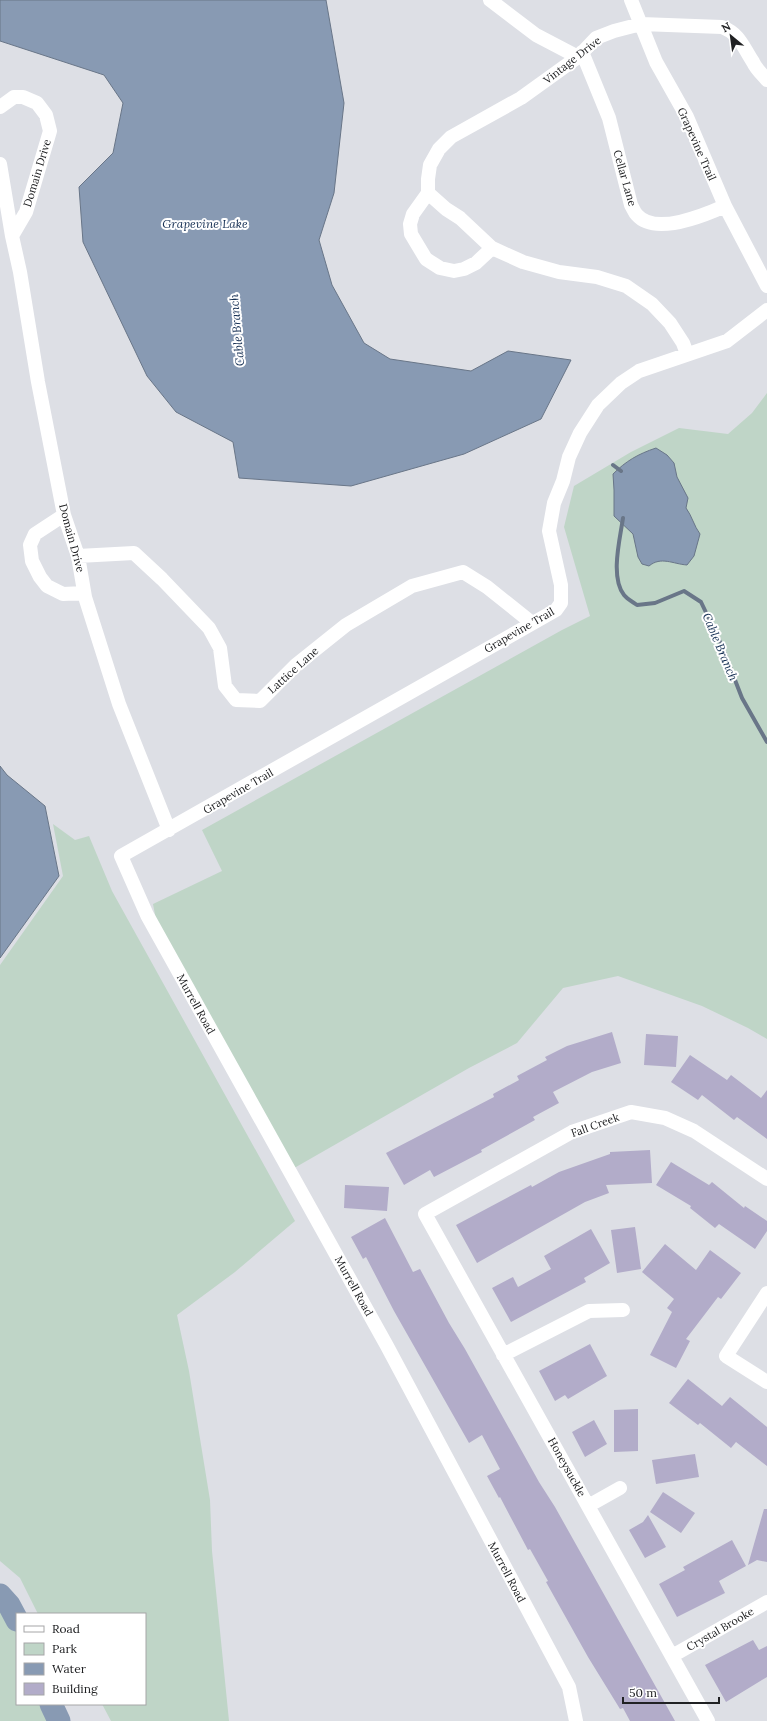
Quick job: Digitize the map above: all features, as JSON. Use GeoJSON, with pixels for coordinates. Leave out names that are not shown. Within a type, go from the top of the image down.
{"type":"FeatureCollection","features":[{"type":"Feature","properties":{"kind":"street"},"geometry":{"type":"LineString","coordinates":[[490,0],[536,35],[580,54]]}},
{"type":"Feature","properties":{"kind":"street","name":"Grapevine Trail"},"geometry":{"type":"LineString","coordinates":[[631,0],[656,62],[686,117],[725,206],[767,286]]}},
{"type":"Feature","properties":{"kind":"street","name":"Vintage Drive"},"geometry":{"type":"LineString","coordinates":[[428,193],[430,165],[439,149],[451,138],[521,98],[580,54],[596,38],[614,31],[641,24],[722,27],[732,31],[740,40],[754,64],[767,80]]}},
{"type":"Feature","properties":{"kind":"street","name":"Cellar Lane"},"geometry":{"type":"LineString","coordinates":[[580,54],[609,118],[631,205],[638,216],[648,222],[659,224],[698,218],[725,206]]}},
{"type":"Feature","properties":{"kind":"street","name":"Domain Drive"},"geometry":{"type":"LineString","coordinates":[[0,107],[14,97],[24,97],[37,103],[46,115],[50,131],[26,212],[12,236]]}},
{"type":"Feature","properties":{"kind":"street","name":"Domain Drive"},"geometry":{"type":"LineString","coordinates":[[0,164],[38,382],[64,515],[78,556],[84,593],[119,704],[169,830]]}},
{"type":"Feature","properties":{"kind":"street"},"geometry":{"type":"LineString","coordinates":[[492,248],[476,263],[464,269],[454,271],[440,268],[426,259],[411,234],[410,224],[413,214],[428,193],[446,209],[460,218],[492,248],[523,262],[559,272],[597,277],[626,286],[652,304],[670,323],[688,354]]}},
{"type":"Feature","properties":{"kind":"street","name":"Grapevine Trail"},"geometry":{"type":"LineString","coordinates":[[121,856],[556,610],[561,603],[561,585],[549,531],[554,503],[563,481],[569,458],[580,433],[598,406],[622,383],[639,371],[727,341],[767,310]]}},
{"type":"Feature","properties":{"kind":"street"},"geometry":{"type":"LineString","coordinates":[[64,515],[36,534],[30,545],[32,561],[47,586],[63,594],[84,593]]}},
{"type":"Feature","properties":{"kind":"street","name":"Lattice Lane"},"geometry":{"type":"LineString","coordinates":[[78,556],[134,553],[162,579],[209,628],[220,648],[225,686],[236,700],[260,701],[296,665],[346,625],[412,586],[463,572],[487,587],[532,623]]}},
{"type":"Feature","properties":{"kind":"street","name":"Murrell Road"},"geometry":{"type":"LineString","coordinates":[[121,856],[147,915],[387,1346],[568,1687],[576,1721]]}},
{"type":"Feature","properties":{"kind":"street","name":"Fall Creek"},"geometry":{"type":"LineString","coordinates":[[425,1214],[572,1132],[631,1112],[665,1118],[694,1131],[767,1179]]}},
{"type":"Feature","properties":{"kind":"street","name":"Honeysuckle"},"geometry":{"type":"LineString","coordinates":[[425,1214],[708,1721]]}},
{"type":"Feature","properties":{"kind":"street"},"geometry":{"type":"LineString","coordinates":[[767,1293],[726,1356],[767,1382]]}},
{"type":"Feature","properties":{"kind":"street"},"geometry":{"type":"LineString","coordinates":[[503,1355],[589,1311],[624,1310]]}},
{"type":"Feature","properties":{"kind":"street"},"geometry":{"type":"LineString","coordinates":[[588,1506],[620,1488]]}},
{"type":"Feature","properties":{"kind":"street","name":"Crystal Brooke"},"geometry":{"type":"LineString","coordinates":[[672,1656],[767,1602]]}},
{"type":"Feature","properties":{"kind":"green space"},"geometry":{"type":"Polygon","coordinates":[[[767,393],[767,1039],[748,1028],[702,1006],[618,976],[563,988],[517,1043],[469,1068],[289,1171],[156,920],[153,904],[222,871],[202,830],[562,630],[590,616],[564,527],[574,486],[631,452],[679,428],[728,434],[752,413],[767,393]]]}},
{"type":"Feature","properties":{"kind":"green space"},"geometry":{"type":"Polygon","coordinates":[[[53,824],[75,840],[89,836],[112,891],[295,1221],[235,1272],[177,1315],[189,1371],[210,1500],[212,1551],[229,1721],[111,1721],[103,1705],[146,1705],[146,1613],[38,1613],[20,1578],[0,1561],[0,965],[63,876],[53,824]]]}},
{"type":"Feature","properties":{"kind":"green space"},"geometry":{"type":"Polygon","coordinates":[[[0,1604],[11,1615],[16,1631],[16,1705],[43,1705],[51,1721],[0,1721],[0,1604]]]}},
{"type":"Feature","properties":{"kind":"water","name":"Grapevine Lake"},"geometry":{"type":"Polygon","coordinates":[[[0,0],[326,0],[344,103],[334,193],[319,240],[332,285],[364,343],[390,359],[471,371],[508,351],[571,360],[541,419],[464,454],[351,486],[239,478],[233,442],[176,412],[147,376],[83,242],[79,187],[113,153],[123,103],[104,75],[0,41],[0,0]]]}},
{"type":"Feature","properties":{"kind":"water"},"geometry":{"type":"Polygon","coordinates":[[[656,448],[667,455],[674,463],[677,477],[688,498],[686,508],[700,534],[694,556],[687,565],[667,561],[658,561],[649,566],[642,564],[638,557],[633,534],[614,516],[613,474],[633,458],[656,448]]]}},
{"type":"Feature","properties":{"kind":"water"},"geometry":{"type":"Polygon","coordinates":[[[0,766],[7,775],[45,806],[59,876],[0,958],[0,766]]]}},
{"type":"Feature","properties":{"kind":"building"},"geometry":{"type":"Polygon","coordinates":[[[612,1032],[621,1063],[592,1072],[553,1092],[559,1103],[533,1117],[535,1120],[481,1150],[482,1152],[434,1177],[430,1170],[404,1185],[386,1153],[494,1097],[493,1094],[519,1080],[517,1076],[547,1060],[545,1057],[567,1046],[612,1032]]]}},
{"type":"Feature","properties":{"kind":"building"},"geometry":{"type":"Polygon","coordinates":[[[646,1034],[678,1036],[676,1067],[644,1065],[646,1034]]]}},
{"type":"Feature","properties":{"kind":"building"},"geometry":{"type":"Polygon","coordinates":[[[690,1055],[727,1080],[731,1075],[761,1098],[767,1090],[767,1139],[737,1117],[734,1120],[702,1095],[698,1100],[671,1082],[690,1055]]]}},
{"type":"Feature","properties":{"kind":"building"},"geometry":{"type":"Polygon","coordinates":[[[650,1150],[652,1183],[606,1185],[609,1193],[585,1202],[477,1263],[456,1225],[531,1185],[532,1187],[559,1172],[610,1154],[610,1152],[650,1150]]]}},
{"type":"Feature","properties":{"kind":"building"},"geometry":{"type":"Polygon","coordinates":[[[671,1162],[709,1185],[712,1182],[744,1208],[745,1206],[767,1221],[767,1231],[755,1249],[719,1224],[715,1228],[690,1208],[691,1206],[656,1185],[671,1162]]]}},
{"type":"Feature","properties":{"kind":"building"},"geometry":{"type":"Polygon","coordinates":[[[345,1185],[389,1187],[387,1211],[344,1208],[345,1185]]]}},
{"type":"Feature","properties":{"kind":"building"},"geometry":{"type":"Polygon","coordinates":[[[385,1218],[413,1272],[420,1269],[449,1323],[539,1482],[555,1507],[675,1721],[630,1721],[623,1708],[620,1709],[588,1657],[546,1582],[548,1581],[530,1549],[528,1550],[487,1476],[500,1469],[482,1435],[469,1443],[394,1311],[366,1257],[363,1259],[351,1237],[385,1218]]]}},
{"type":"Feature","properties":{"kind":"building"},"geometry":{"type":"Polygon","coordinates":[[[635,1227],[641,1269],[617,1273],[611,1230],[635,1227]]]}},
{"type":"Feature","properties":{"kind":"building"},"geometry":{"type":"Polygon","coordinates":[[[591,1229],[610,1263],[584,1278],[586,1282],[511,1322],[492,1288],[513,1277],[518,1287],[551,1269],[544,1256],[591,1229]]]}},
{"type":"Feature","properties":{"kind":"building"},"geometry":{"type":"Polygon","coordinates":[[[665,1244],[696,1270],[710,1250],[741,1273],[721,1299],[718,1297],[686,1339],[690,1341],[676,1368],[650,1355],[672,1312],[667,1308],[674,1299],[642,1272],[665,1244]]]}},
{"type":"Feature","properties":{"kind":"building"},"geometry":{"type":"Polygon","coordinates":[[[590,1344],[607,1376],[568,1399],[565,1395],[555,1401],[539,1371],[590,1344]]]}},
{"type":"Feature","properties":{"kind":"building"},"geometry":{"type":"Polygon","coordinates":[[[688,1379],[722,1406],[730,1397],[767,1427],[767,1466],[736,1442],[731,1448],[700,1423],[698,1425],[669,1403],[688,1379]]]}},
{"type":"Feature","properties":{"kind":"building"},"geometry":{"type":"Polygon","coordinates":[[[638,1409],[638,1451],[614,1452],[614,1410],[638,1409]]]}},
{"type":"Feature","properties":{"kind":"building"},"geometry":{"type":"Polygon","coordinates":[[[594,1420],[607,1444],[585,1457],[572,1432],[594,1420]]]}},
{"type":"Feature","properties":{"kind":"building"},"geometry":{"type":"Polygon","coordinates":[[[695,1454],[699,1477],[656,1484],[652,1460],[695,1454]]]}},
{"type":"Feature","properties":{"kind":"building"},"geometry":{"type":"Polygon","coordinates":[[[663,1492],[695,1513],[681,1533],[650,1512],[663,1492]]]}},
{"type":"Feature","properties":{"kind":"building"},"geometry":{"type":"Polygon","coordinates":[[[764,1509],[767,1509],[767,1562],[757,1560],[748,1565],[764,1509]]]}},
{"type":"Feature","properties":{"kind":"building"},"geometry":{"type":"Polygon","coordinates":[[[648,1515],[666,1547],[645,1558],[629,1530],[643,1522],[648,1515]]]}},
{"type":"Feature","properties":{"kind":"building"},"geometry":{"type":"Polygon","coordinates":[[[732,1540],[746,1566],[719,1581],[725,1593],[677,1617],[659,1584],[685,1570],[683,1567],[732,1540]]]}},
{"type":"Feature","properties":{"kind":"building"},"geometry":{"type":"Polygon","coordinates":[[[753,1640],[759,1650],[767,1646],[767,1677],[726,1702],[705,1665],[753,1640]]]}},
{"type":"Feature","properties":{"kind":"waterway","name":"Cable Branch"},"geometry":{"type":"LineString","coordinates":[[613,465],[621,471]]}},
{"type":"Feature","properties":{"kind":"waterway","name":"Cable Branch"},"geometry":{"type":"LineString","coordinates":[[623,518],[618,547],[617,568],[620,587],[624,595],[637,605],[655,603],[684,591],[701,602],[721,644],[742,698],[767,742]]}},
{"type":"Feature","properties":{"kind":"waterway"},"geometry":{"type":"LineString","coordinates":[[0,1595],[9,1605],[16,1618]]}},
{"type":"Feature","properties":{"kind":"waterway"},"geometry":{"type":"LineString","coordinates":[[51,1705],[59,1721]]}}]}
